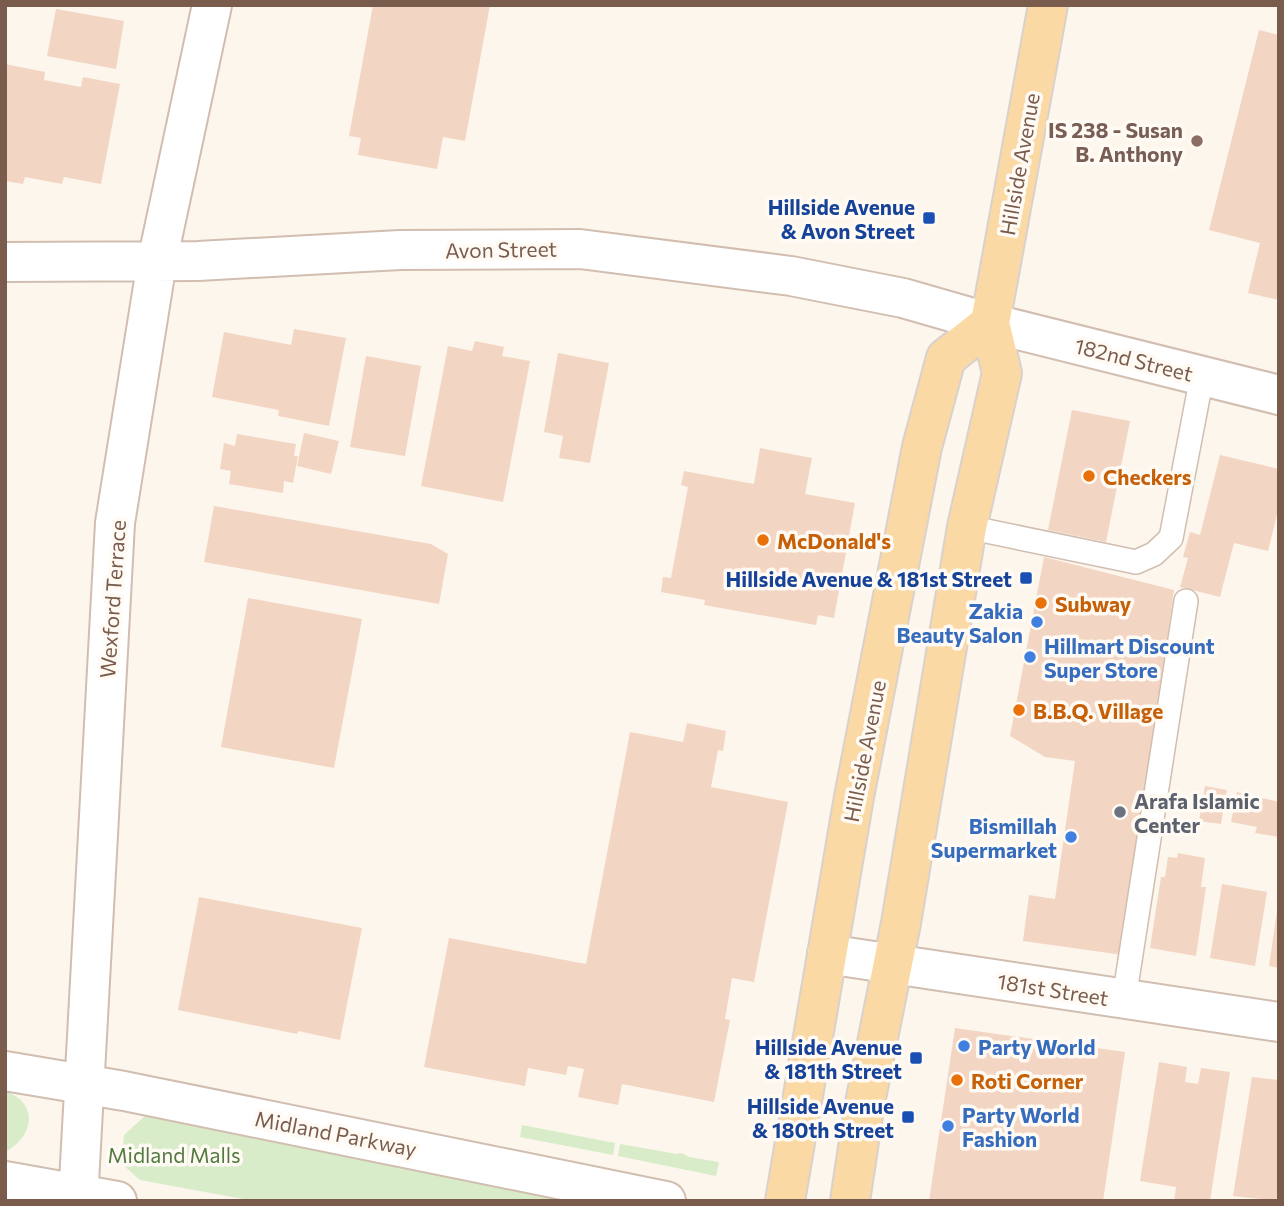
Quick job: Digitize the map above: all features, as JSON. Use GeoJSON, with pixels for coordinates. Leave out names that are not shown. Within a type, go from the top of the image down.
{"type":"FeatureCollection","features":[{"type":"Feature","properties":{"kind":"main road","name":"Hillside Avenue"},"geometry":{"type":"LineString","coordinates":[[850,1201],[864,1108],[893,964],[967,527],[1002,373],[990,323],[1048,5]]}},
{"type":"Feature","properties":{"kind":"main road","name":"Hillside Avenue"},"geometry":{"type":"LineString","coordinates":[[785,1201],[854,797],[922,447],[946,358],[990,323]]}},
{"type":"Feature","properties":{"kind":"street","name":"Wexford Terrace"},"geometry":{"type":"LineString","coordinates":[[78,1197],[115,523],[157,262],[212,5]]}},
{"type":"Feature","properties":{"kind":"street","name":"Avon Street"},"geometry":{"type":"LineString","coordinates":[[5,262],[157,262],[400,250],[580,249],[791,276],[903,298],[990,323]]}},
{"type":"Feature","properties":{"kind":"street","name":"182nd Street"},"geometry":{"type":"LineString","coordinates":[[990,323],[1279,396]]}},
{"type":"Feature","properties":{"kind":"street","name":"181st Street"},"geometry":{"type":"LineString","coordinates":[[827,954],[1279,1022]]}},
{"type":"Feature","properties":{"kind":"street","name":"Midland Parkway"},"geometry":{"type":"LineString","coordinates":[[5,1071],[84,1083],[666,1201]]}},
{"type":"Feature","properties":{"kind":"street"},"geometry":{"type":"LineString","coordinates":[[5,1181],[78,1197],[117,1201]]}},
{"type":"Feature","properties":{"kind":"lane"},"geometry":{"type":"LineString","coordinates":[[967,527],[1136,562],[1154,554],[1171,538],[1202,376]]}},
{"type":"Feature","properties":{"kind":"lane"},"geometry":{"type":"LineString","coordinates":[[1124,999],[1186,601]]}},
{"type":"Feature","properties":{"kind":"green space"},"geometry":{"type":"Polygon","coordinates":[[[5,1091],[23,1103],[29,1120],[23,1137],[7,1151],[5,1091]]]}},
{"type":"Feature","properties":{"kind":"green space","name":"Midland Malls"},"geometry":{"type":"Polygon","coordinates":[[[145,1116],[583,1201],[254,1201],[140,1180],[122,1164],[124,1135],[145,1116]]]}},
{"type":"Feature","properties":{"kind":"green space"},"geometry":{"type":"Polygon","coordinates":[[[522,1125],[615,1143],[613,1155],[520,1137],[522,1125]]]}},
{"type":"Feature","properties":{"kind":"green space"},"geometry":{"type":"Polygon","coordinates":[[[620,1144],[682,1153],[689,1157],[719,1162],[716,1176],[618,1156],[620,1144]]]}},
{"type":"Feature","properties":{"kind":"building"},"geometry":{"type":"Polygon","coordinates":[[[373,5],[490,5],[465,141],[443,137],[437,169],[358,155],[361,138],[349,136],[373,5]]]}},
{"type":"Feature","properties":{"kind":"building"},"geometry":{"type":"Polygon","coordinates":[[[56,9],[124,21],[116,69],[47,56],[56,9]]]}},
{"type":"Feature","properties":{"kind":"building"},"geometry":{"type":"Polygon","coordinates":[[[1259,30],[1279,35],[1279,300],[1248,293],[1260,243],[1209,230],[1259,30]]]}},
{"type":"Feature","properties":{"kind":"building"},"geometry":{"type":"Polygon","coordinates":[[[5,64],[45,72],[44,80],[81,87],[83,77],[120,84],[101,184],[64,177],[62,184],[25,177],[23,184],[5,181],[5,64]]]}},
{"type":"Feature","properties":{"kind":"building"},"geometry":{"type":"Polygon","coordinates":[[[294,329],[346,338],[329,426],[278,416],[279,410],[212,397],[224,332],[291,345],[294,329]]]}},
{"type":"Feature","properties":{"kind":"building"},"geometry":{"type":"Polygon","coordinates":[[[475,341],[504,347],[502,356],[530,361],[503,502],[421,486],[448,346],[472,351],[475,341]]]}},
{"type":"Feature","properties":{"kind":"building"},"geometry":{"type":"Polygon","coordinates":[[[558,353],[609,363],[590,463],[559,458],[563,436],[544,432],[558,353]]]}},
{"type":"Feature","properties":{"kind":"building"},"geometry":{"type":"Polygon","coordinates":[[[366,356],[421,366],[405,456],[350,447],[366,356]]]}},
{"type":"Feature","properties":{"kind":"building","name":"Checkers"},"geometry":{"type":"Polygon","coordinates":[[[1072,410],[1130,421],[1106,542],[1048,530],[1072,410]]]}},
{"type":"Feature","properties":{"kind":"building"},"geometry":{"type":"Polygon","coordinates":[[[304,433],[339,441],[331,474],[297,466],[304,433]]]}},
{"type":"Feature","properties":{"kind":"building"},"geometry":{"type":"Polygon","coordinates":[[[237,434],[296,444],[294,456],[298,456],[293,483],[284,481],[283,493],[229,484],[231,471],[220,469],[224,443],[235,446],[237,434]]]}},
{"type":"Feature","properties":{"kind":"building","name":"McDonald's"},"geometry":{"type":"Polygon","coordinates":[[[760,448],[812,458],[805,494],[855,503],[834,618],[818,615],[816,625],[704,605],[705,600],[661,592],[663,577],[671,578],[688,487],[681,485],[684,471],[754,484],[760,448]]]}},
{"type":"Feature","properties":{"kind":"building"},"geometry":{"type":"Polygon","coordinates":[[[1220,455],[1279,469],[1279,507],[1268,551],[1234,543],[1220,597],[1180,587],[1188,558],[1183,557],[1190,532],[1200,535],[1220,455]]]}},
{"type":"Feature","properties":{"kind":"building"},"geometry":{"type":"Polygon","coordinates":[[[214,506],[431,544],[448,554],[439,604],[204,562],[214,506]]]}},
{"type":"Feature","properties":{"kind":"building"},"geometry":{"type":"Polygon","coordinates":[[[1044,557],[1174,590],[1123,955],[1023,941],[1029,895],[1055,899],[1075,761],[1045,757],[1010,736],[1044,557]]]}},
{"type":"Feature","properties":{"kind":"building"},"geometry":{"type":"Polygon","coordinates":[[[248,598],[362,619],[334,768],[221,747],[248,598]]]}},
{"type":"Feature","properties":{"kind":"building"},"geometry":{"type":"Polygon","coordinates":[[[687,723],[726,731],[723,751],[718,750],[711,787],[788,802],[754,982],[732,978],[725,1019],[730,1020],[714,1102],[622,1084],[618,1105],[578,1097],[584,1069],[568,1066],[566,1075],[528,1068],[525,1086],[424,1067],[449,938],[586,964],[630,732],[683,742],[687,723]]]}},
{"type":"Feature","properties":{"kind":"building"},"geometry":{"type":"Polygon","coordinates":[[[1205,786],[1227,790],[1221,824],[1199,821],[1205,786]]]}},
{"type":"Feature","properties":{"kind":"building"},"geometry":{"type":"Polygon","coordinates":[[[1237,792],[1279,802],[1279,837],[1255,833],[1257,827],[1231,822],[1237,792]]]}},
{"type":"Feature","properties":{"kind":"building"},"geometry":{"type":"Polygon","coordinates":[[[1178,853],[1205,858],[1201,887],[1206,887],[1196,956],[1150,948],[1161,877],[1165,877],[1168,857],[1177,858],[1178,853]]]}},
{"type":"Feature","properties":{"kind":"building"},"geometry":{"type":"Polygon","coordinates":[[[1222,884],[1267,892],[1255,966],[1210,958],[1222,884]]]}},
{"type":"Feature","properties":{"kind":"building"},"geometry":{"type":"Polygon","coordinates":[[[199,897],[362,928],[340,1040],[178,1010],[199,897]]]}},
{"type":"Feature","properties":{"kind":"building"},"geometry":{"type":"Polygon","coordinates":[[[1279,911],[1279,968],[1269,966],[1279,911]]]}},
{"type":"Feature","properties":{"kind":"building"},"geometry":{"type":"Polygon","coordinates":[[[955,1028],[1125,1052],[1103,1201],[929,1201],[955,1028]]]}},
{"type":"Feature","properties":{"kind":"building"},"geometry":{"type":"Polygon","coordinates":[[[1159,1062],[1187,1067],[1185,1082],[1198,1084],[1201,1068],[1230,1072],[1210,1201],[1174,1201],[1176,1187],[1140,1181],[1159,1062]]]}},
{"type":"Feature","properties":{"kind":"building"},"geometry":{"type":"Polygon","coordinates":[[[1252,1077],[1279,1080],[1279,1201],[1233,1196],[1252,1077]]]}},
{"type":"Feature","properties":{"kind":"place","name":"IS 238 - Susan B. Anthony"},"geometry":{"type":"Point","coordinates":[1197,141]}},
{"type":"Feature","properties":{"kind":"place","name":"Hillside Avenue & Avon Street"},"geometry":{"type":"Point","coordinates":[929,218]}},
{"type":"Feature","properties":{"kind":"place","name":"Checkers"},"geometry":{"type":"Point","coordinates":[1089,476]}},
{"type":"Feature","properties":{"kind":"place","name":"McDonald's"},"geometry":{"type":"Point","coordinates":[763,540]}},
{"type":"Feature","properties":{"kind":"place","name":"Hillside Avenue & 181st Street"},"geometry":{"type":"Point","coordinates":[1026,578]}},
{"type":"Feature","properties":{"kind":"place","name":"Subway"},"geometry":{"type":"Point","coordinates":[1041,603]}},
{"type":"Feature","properties":{"kind":"place","name":"Zakia Beauty Salon"},"geometry":{"type":"Point","coordinates":[1037,622]}},
{"type":"Feature","properties":{"kind":"place","name":"Hillmart Discount Super Store"},"geometry":{"type":"Point","coordinates":[1030,657]}},
{"type":"Feature","properties":{"kind":"place","name":"B.B.Q. Village"},"geometry":{"type":"Point","coordinates":[1019,710]}},
{"type":"Feature","properties":{"kind":"place","name":"Arafa Islamic Center"},"geometry":{"type":"Point","coordinates":[1120,812]}},
{"type":"Feature","properties":{"kind":"place","name":"Bismillah Supermarket"},"geometry":{"type":"Point","coordinates":[1071,837]}},
{"type":"Feature","properties":{"kind":"place","name":"Party World"},"geometry":{"type":"Point","coordinates":[964,1046]}},
{"type":"Feature","properties":{"kind":"place","name":"Hillside Avenue & 181th Street"},"geometry":{"type":"Point","coordinates":[916,1058]}},
{"type":"Feature","properties":{"kind":"place","name":"Roti Corner"},"geometry":{"type":"Point","coordinates":[957,1080]}},
{"type":"Feature","properties":{"kind":"place","name":"Hillside Avenue & 180th Street"},"geometry":{"type":"Point","coordinates":[908,1117]}},
{"type":"Feature","properties":{"kind":"place","name":"Party World Fashion"},"geometry":{"type":"Point","coordinates":[948,1126]}}]}
